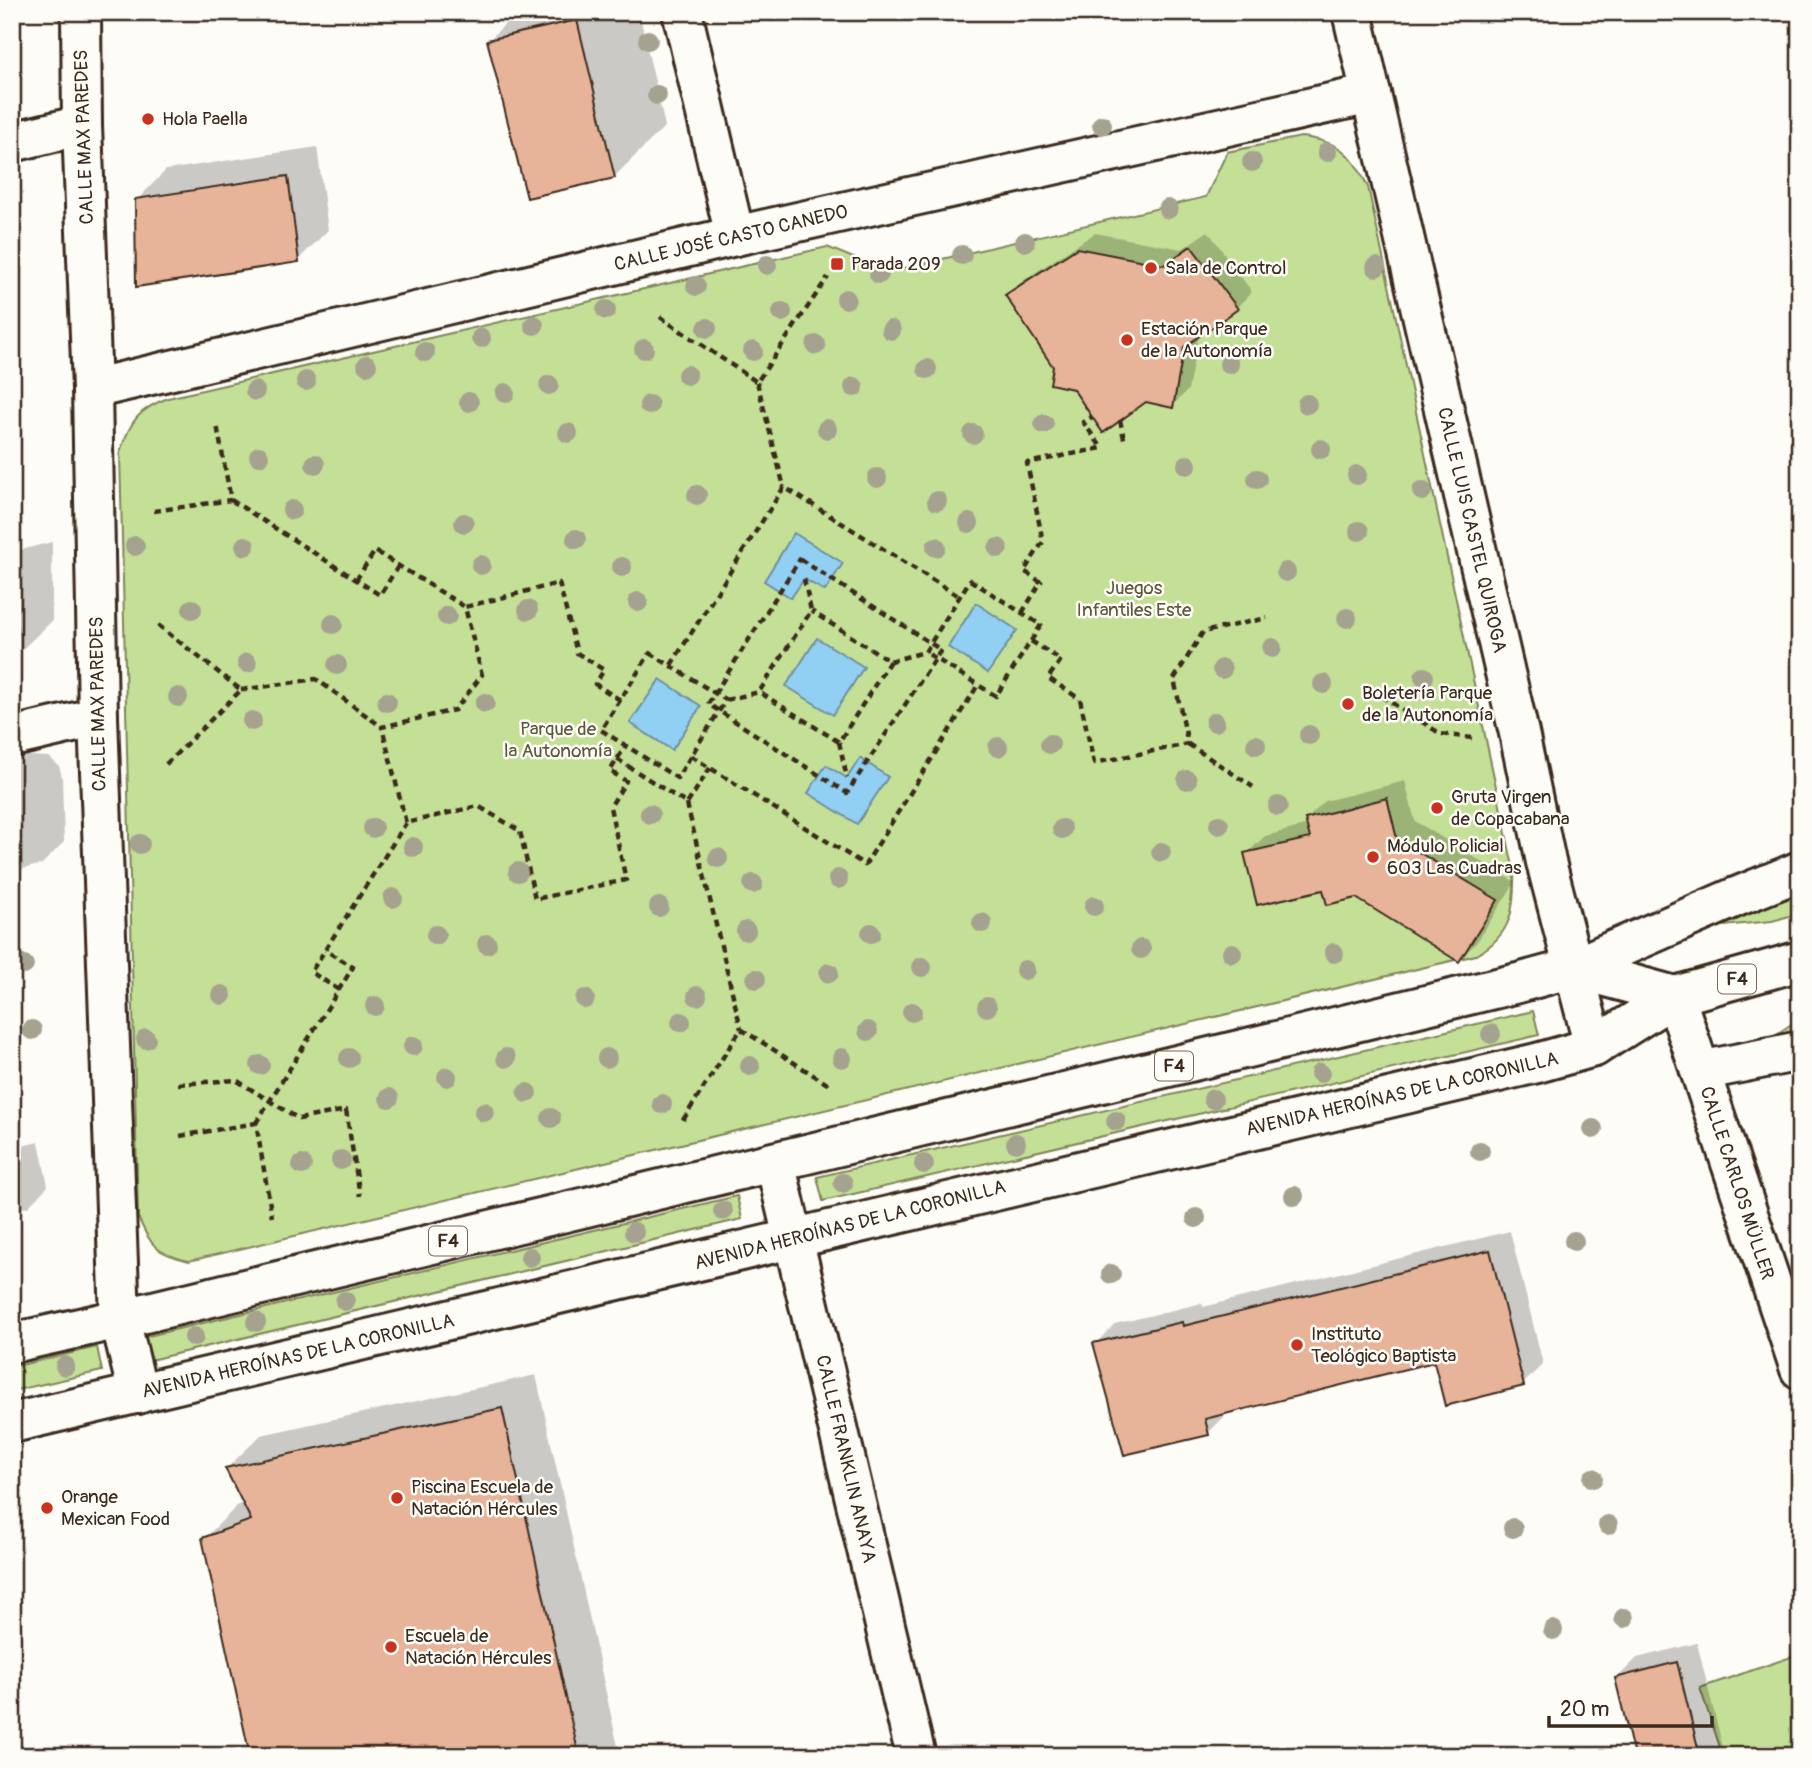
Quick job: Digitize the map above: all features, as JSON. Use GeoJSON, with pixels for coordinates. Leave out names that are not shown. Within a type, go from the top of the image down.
{"type":"FeatureCollection","features":[{"type":"Feature","properties":{"kind":"street","name":"CALLE MAX PAREDES"},"geometry":{"type":"LineString","coordinates":[[81,12],[98,717],[120,1320],[138,1394]]}},
{"type":"Feature","properties":{"kind":"street"},"geometry":{"type":"LineString","coordinates":[[682,12],[735,236]]}},
{"type":"Feature","properties":{"kind":"street","name":"CALLE LUIS CASTEL QUIROGA"},"geometry":{"type":"LineString","coordinates":[[1352,12],[1519,733],[1546,862],[1594,1047]]}},
{"type":"Feature","properties":{"kind":"street","name":"CALLE JOSÉ CASTO CANEDO"},"geometry":{"type":"LineString","coordinates":[[92,389],[735,236],[1371,94]]}},
{"type":"Feature","properties":{"kind":"street"},"geometry":{"type":"LineString","coordinates":[[12,142],[82,125]]}},
{"type":"Feature","properties":{"kind":"street"},"geometry":{"type":"LineString","coordinates":[[12,737],[98,717]]}},
{"type":"Feature","properties":{"kind":"street"},"geometry":{"type":"LineString","coordinates":[[1573,968],[1800,872]]}},
{"type":"Feature","properties":{"kind":"street","name":"AVENIDA HEROÍNAS DE LA CORONILLA"},"geometry":{"type":"LineString","coordinates":[[12,1423],[1537,1063],[1594,1047],[1675,996],[1800,961]]}},
{"type":"Feature","properties":{"kind":"street"},"geometry":{"type":"LineString","coordinates":[[1573,968],[1675,996]]}},
{"type":"Feature","properties":{"kind":"street","name":"F4"},"geometry":{"type":"LineString","coordinates":[[12,1343],[120,1320],[1518,984],[1573,968]]}},
{"type":"Feature","properties":{"kind":"street","name":"CALLE CARLOS MÜLLER"},"geometry":{"type":"LineString","coordinates":[[1675,996],[1800,1369]]}},
{"type":"Feature","properties":{"kind":"street"},"geometry":{"type":"LineString","coordinates":[[1700,1071],[1800,1051]]}},
{"type":"Feature","properties":{"kind":"street","name":"CALLE FRANKLIN ANAYA"},"geometry":{"type":"LineString","coordinates":[[775,1162],[916,1756]]}},
{"type":"Feature","properties":{"kind":"path"},"geometry":{"type":"LineString","coordinates":[[757,382],[828,277]]}},
{"type":"Feature","properties":{"kind":"path"},"geometry":{"type":"LineString","coordinates":[[660,317],[757,382],[784,487],[960,597]]}},
{"type":"Feature","properties":{"kind":"path"},"geometry":{"type":"LineString","coordinates":[[1022,613],[1041,582],[1024,571],[1042,542],[1027,463],[1102,448],[1083,422],[1092,417]]}},
{"type":"Feature","properties":{"kind":"path"},"geometry":{"type":"LineString","coordinates":[[1120,420],[1125,443]]}},
{"type":"Feature","properties":{"kind":"path"},"geometry":{"type":"LineString","coordinates":[[217,425],[231,500]]}},
{"type":"Feature","properties":{"kind":"path"},"geometry":{"type":"LineString","coordinates":[[671,666],[784,487]]}},
{"type":"Feature","properties":{"kind":"path"},"geometry":{"type":"LineString","coordinates":[[155,511],[231,500],[380,596],[399,565]]}},
{"type":"Feature","properties":{"kind":"path"},"geometry":{"type":"LineString","coordinates":[[356,580],[374,551],[465,607],[482,675],[455,710],[383,727]]}},
{"type":"Feature","properties":{"kind":"path"},"geometry":{"type":"LineString","coordinates":[[800,559],[941,650],[934,659],[847,793],[708,704],[800,559]]}},
{"type":"Feature","properties":{"kind":"path"},"geometry":{"type":"LineString","coordinates":[[726,700],[677,778],[601,730],[650,653],[726,700],[759,692],[811,611],[804,579]]}},
{"type":"Feature","properties":{"kind":"path"},"geometry":{"type":"LineString","coordinates":[[811,611],[890,660],[925,652],[970,580],[1041,625],[996,696],[925,652]]}},
{"type":"Feature","properties":{"kind":"path"},"geometry":{"type":"LineString","coordinates":[[465,607],[559,583],[577,653],[604,670],[595,684],[620,700]]}},
{"type":"Feature","properties":{"kind":"path"},"geometry":{"type":"LineString","coordinates":[[1188,744],[1174,678],[1203,632],[1267,618]]}},
{"type":"Feature","properties":{"kind":"path"},"geometry":{"type":"LineString","coordinates":[[158,625],[241,690]]}},
{"type":"Feature","properties":{"kind":"path"},"geometry":{"type":"LineString","coordinates":[[1031,641],[1060,660],[1048,678],[1080,699],[1094,763],[1188,744],[1252,786]]}},
{"type":"Feature","properties":{"kind":"path"},"geometry":{"type":"LineString","coordinates":[[847,778],[839,741],[890,660]]}},
{"type":"Feature","properties":{"kind":"path"},"geometry":{"type":"LineString","coordinates":[[165,765],[241,690],[316,679],[383,727],[406,823]]}},
{"type":"Feature","properties":{"kind":"path"},"geometry":{"type":"LineString","coordinates":[[691,756],[865,865],[978,685]]}},
{"type":"Feature","properties":{"kind":"path"},"geometry":{"type":"LineString","coordinates":[[759,692],[839,741]]}},
{"type":"Feature","properties":{"kind":"path"},"geometry":{"type":"LineString","coordinates":[[1381,696],[1441,734],[1476,739]]}},
{"type":"Feature","properties":{"kind":"path"},"geometry":{"type":"LineString","coordinates":[[339,990],[311,972],[406,823],[478,806],[520,831],[535,899],[626,880],[610,807],[626,781],[610,771],[626,745]]}},
{"type":"Feature","properties":{"kind":"path"},"geometry":{"type":"LineString","coordinates":[[617,759],[687,804],[741,1030],[829,1085]]}},
{"type":"Feature","properties":{"kind":"path"},"geometry":{"type":"LineString","coordinates":[[687,804],[710,768]]}},
{"type":"Feature","properties":{"kind":"path"},"geometry":{"type":"LineString","coordinates":[[272,1217],[256,1123],[353,967],[325,950]]}},
{"type":"Feature","properties":{"kind":"path"},"geometry":{"type":"LineString","coordinates":[[683,1120],[741,1030]]}},
{"type":"Feature","properties":{"kind":"path"},"geometry":{"type":"LineString","coordinates":[[178,1084],[236,1080],[299,1119],[346,1110],[360,1196]]}},
{"type":"Feature","properties":{"kind":"path"},"geometry":{"type":"LineString","coordinates":[[180,1136],[256,1123]]}},
{"type":"Feature","properties":{"kind":"green space","name":"Parque de la Autonomía"},"geometry":{"type":"Polygon","coordinates":[[[1301,137],[1325,142],[1343,151],[1356,165],[1368,187],[1514,871],[1512,909],[1504,930],[1497,939],[1476,955],[189,1261],[156,1248],[138,1217],[120,452],[128,432],[142,412],[168,398],[827,247],[887,272],[1206,197],[1227,152],[1301,137]]]}},
{"type":"Feature","properties":{"kind":"green space"},"geometry":{"type":"Polygon","coordinates":[[[1800,892],[1800,913],[1772,921],[1714,927],[1741,914],[1800,892]]]}},
{"type":"Feature","properties":{"kind":"green space"},"geometry":{"type":"Polygon","coordinates":[[[1533,1011],[1539,1035],[823,1201],[817,1177],[1533,1011]]]}},
{"type":"Feature","properties":{"kind":"green space"},"geometry":{"type":"Polygon","coordinates":[[[1800,1019],[1800,1035],[1772,1037],[1796,1021],[1800,1019]]]}},
{"type":"Feature","properties":{"kind":"green space"},"geometry":{"type":"Polygon","coordinates":[[[737,1196],[742,1219],[150,1360],[144,1337],[737,1196]]]}},
{"type":"Feature","properties":{"kind":"green space"},"geometry":{"type":"Polygon","coordinates":[[[97,1347],[102,1371],[12,1391],[12,1367],[97,1347]]]}},
{"type":"Feature","properties":{"kind":"green space"},"geometry":{"type":"Polygon","coordinates":[[[1800,1654],[1800,1756],[1723,1756],[1700,1688],[1800,1654]]]}},
{"type":"Feature","properties":{"kind":"water"},"geometry":{"type":"Polygon","coordinates":[[[794,533],[843,563],[825,591],[804,579],[791,598],[764,581],[794,533]]]}},
{"type":"Feature","properties":{"kind":"water"},"geometry":{"type":"Polygon","coordinates":[[[976,603],[1017,630],[988,673],[948,647],[976,603]]]}},
{"type":"Feature","properties":{"kind":"water"},"geometry":{"type":"Polygon","coordinates":[[[817,638],[864,667],[833,715],[786,686],[817,638]]]}},
{"type":"Feature","properties":{"kind":"water"},"geometry":{"type":"Polygon","coordinates":[[[660,679],[701,706],[672,750],[630,723],[660,679]]]}},
{"type":"Feature","properties":{"kind":"water"},"geometry":{"type":"Polygon","coordinates":[[[860,758],[888,777],[857,824],[808,793],[826,765],[847,778],[860,758]]]}},
{"type":"Feature","properties":{"kind":"building"},"geometry":{"type":"Polygon","coordinates":[[[577,20],[615,178],[527,198],[487,40],[577,20]]]}},
{"type":"Feature","properties":{"kind":"building"},"geometry":{"type":"Polygon","coordinates":[[[288,176],[299,262],[136,287],[135,199],[288,176]]]}},
{"type":"Feature","properties":{"kind":"building","name":"Estación Parque de la Autonomía"},"geometry":{"type":"Polygon","coordinates":[[[1191,246],[1238,309],[1184,347],[1173,408],[1146,402],[1103,433],[1073,389],[1050,384],[1053,367],[1005,295],[1077,248],[1164,265],[1191,246]]]}},
{"type":"Feature","properties":{"kind":"building"},"geometry":{"type":"Polygon","coordinates":[[[1387,798],[1397,839],[1498,900],[1459,962],[1356,898],[1327,905],[1323,890],[1257,905],[1244,853],[1310,838],[1305,819],[1387,798]]]}},
{"type":"Feature","properties":{"kind":"building"},"geometry":{"type":"Polygon","coordinates":[[[1490,1250],[1524,1386],[1445,1406],[1434,1362],[1205,1419],[1209,1435],[1124,1455],[1093,1343],[1182,1322],[1183,1326],[1490,1250]]]}},
{"type":"Feature","properties":{"kind":"building","name":"Escuela de Natación Hércules"},"geometry":{"type":"Polygon","coordinates":[[[502,1408],[579,1756],[250,1756],[202,1538],[251,1520],[225,1468],[502,1408]]]}},
{"type":"Feature","properties":{"kind":"building"},"geometry":{"type":"Polygon","coordinates":[[[1677,1662],[1700,1756],[1634,1756],[1615,1678],[1677,1662]]]}},
{"type":"Feature","properties":{"kind":"place","name":"Hola Paella"},"geometry":{"type":"Point","coordinates":[148,119]}},
{"type":"Feature","properties":{"kind":"place","name":"Parada 209"},"geometry":{"type":"Point","coordinates":[837,264]}},
{"type":"Feature","properties":{"kind":"place","name":"Sala de Control"},"geometry":{"type":"Point","coordinates":[1151,268]}},
{"type":"Feature","properties":{"kind":"place","name":"Estación Parque de la Autonomía"},"geometry":{"type":"Point","coordinates":[1127,340]}},
{"type":"Feature","properties":{"kind":"place","name":"Boletería Parque de la Autonomía"},"geometry":{"type":"Point","coordinates":[1348,704]}},
{"type":"Feature","properties":{"kind":"place","name":"Gruta Virgen de Copacabana"},"geometry":{"type":"Point","coordinates":[1437,808]}},
{"type":"Feature","properties":{"kind":"place","name":"Módulo Policial 603 Las Cuadras"},"geometry":{"type":"Point","coordinates":[1373,857]}},
{"type":"Feature","properties":{"kind":"place","name":"Instituto Teológico Baptista"},"geometry":{"type":"Point","coordinates":[1297,1345]}},
{"type":"Feature","properties":{"kind":"place","name":"Piscina Escuela de Natación Hércules"},"geometry":{"type":"Point","coordinates":[397,1498]}},
{"type":"Feature","properties":{"kind":"place","name":"Orange Mexican Food"},"geometry":{"type":"Point","coordinates":[47,1508]}},
{"type":"Feature","properties":{"kind":"place","name":"Escuela de Natación Hércules"},"geometry":{"type":"Point","coordinates":[391,1647]}},
{"type":"Feature","properties":{"kind":"park label","name":"Juegos Infantiles Este"},"geometry":{"type":"Point","coordinates":[1134,599]}}]}
